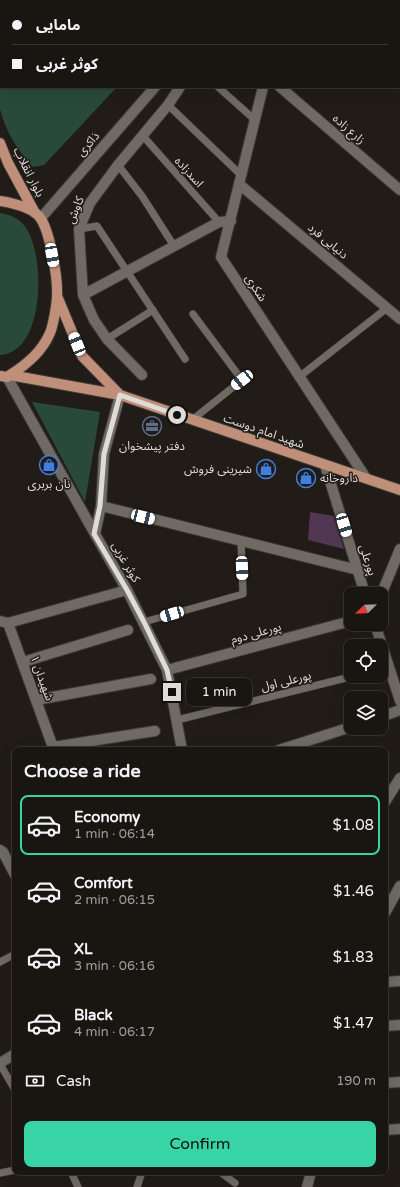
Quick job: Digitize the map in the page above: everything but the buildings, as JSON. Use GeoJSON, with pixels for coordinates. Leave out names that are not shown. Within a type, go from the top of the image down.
{"type":"FeatureCollection","features":[{"type":"Feature","properties":{"kind":"main road","name":"بلوار انقلاب"},"geometry":{"type":"LineString","coordinates":[[0,144],[8,163],[38,216],[50,241],[55,270],[57,296]]}},
{"type":"Feature","properties":{"kind":"main road"},"geometry":{"type":"LineString","coordinates":[[0,201],[14,203],[38,216]]}},
{"type":"Feature","properties":{"kind":"main road"},"geometry":{"type":"LineString","coordinates":[[4,377],[24,366],[38,353],[50,334],[57,296]]}},
{"type":"Feature","properties":{"kind":"main road"},"geometry":{"type":"LineString","coordinates":[[57,296],[82,356],[120,395]]}},
{"type":"Feature","properties":{"kind":"main road","name":"شهید امام دوست"},"geometry":{"type":"LineString","coordinates":[[4,377],[120,395],[400,490]]}},
{"type":"Feature","properties":{"kind":"street","name":"ذاکری"},"geometry":{"type":"LineString","coordinates":[[38,216],[154,88]]}},
{"type":"Feature","properties":{"kind":"street","name":"کاوش"},"geometry":{"type":"LineString","coordinates":[[142,375],[107,339],[94,320],[83,295],[79,229],[90,202],[118,165],[168,105],[179,88]]}},
{"type":"Feature","properties":{"kind":"street","name":"شکری"},"geometry":{"type":"LineString","coordinates":[[263,88],[221,257],[366,478]]}},
{"type":"Feature","properties":{"kind":"street","name":"زارع زاده"},"geometry":{"type":"LineString","coordinates":[[281,88],[400,190]]}},
{"type":"Feature","properties":{"kind":"street","name":"دنیایی فرد"},"geometry":{"type":"LineString","coordinates":[[240,180],[400,319]]}},
{"type":"Feature","properties":{"kind":"street"},"geometry":{"type":"LineString","coordinates":[[83,295],[126,270],[219,222],[230,221]]}},
{"type":"Feature","properties":{"kind":"street","name":"کوثر غربی"},"geometry":{"type":"LineString","coordinates":[[4,377],[144,622],[167,670],[182,747]]}},
{"type":"Feature","properties":{"kind":"street"},"geometry":{"type":"LineString","coordinates":[[94,534],[100,506],[104,454],[120,395]]}},
{"type":"Feature","properties":{"kind":"street","name":"پورعلی"},"geometry":{"type":"LineString","coordinates":[[325,465],[364,587]]}},
{"type":"Feature","properties":{"kind":"street"},"geometry":{"type":"LineString","coordinates":[[100,506],[358,570]]}},
{"type":"Feature","properties":{"kind":"street","name":"پورعلی"},"geometry":{"type":"LineString","coordinates":[[384,587],[400,549]]}},
{"type":"Feature","properties":{"kind":"street"},"geometry":{"type":"LineString","coordinates":[[4,622],[127,590]]}},
{"type":"Feature","properties":{"kind":"street","name":"شهیدان ۱"},"geometry":{"type":"LineString","coordinates":[[4,622],[23,662],[53,747]]}},
{"type":"Feature","properties":{"kind":"street","name":"پورعلی دوم"},"geometry":{"type":"LineString","coordinates":[[167,670],[344,624]]}},
{"type":"Feature","properties":{"kind":"street"},"geometry":{"type":"LineString","coordinates":[[23,662],[128,630]]}},
{"type":"Feature","properties":{"kind":"street"},"geometry":{"type":"LineString","coordinates":[[388,674],[399,696]]}},
{"type":"Feature","properties":{"kind":"street"},"geometry":{"type":"LineString","coordinates":[[36,700],[150,679]]}},
{"type":"Feature","properties":{"kind":"street"},"geometry":{"type":"LineString","coordinates":[[388,714],[400,710]]}},
{"type":"Feature","properties":{"kind":"street"},"geometry":{"type":"LineString","coordinates":[[288,747],[344,728]]}},
{"type":"Feature","properties":{"kind":"street"},"geometry":{"type":"LineString","coordinates":[[65,747],[155,731]]}},
{"type":"Feature","properties":{"kind":"street"},"geometry":{"type":"LineString","coordinates":[[388,797],[400,778]]}},
{"type":"Feature","properties":{"kind":"street"},"geometry":{"type":"LineString","coordinates":[[0,850],[3,852],[12,869]]}},
{"type":"Feature","properties":{"kind":"street"},"geometry":{"type":"LineString","coordinates":[[388,908],[400,886]]}},
{"type":"Feature","properties":{"kind":"street"},"geometry":{"type":"LineString","coordinates":[[388,982],[400,981]]}},
{"type":"Feature","properties":{"kind":"street"},"geometry":{"type":"LineString","coordinates":[[388,1026],[400,1025]]}},
{"type":"Feature","properties":{"kind":"street"},"geometry":{"type":"LineString","coordinates":[[0,1064],[12,1056]]}},
{"type":"Feature","properties":{"kind":"street"},"geometry":{"type":"LineString","coordinates":[[388,1083],[400,1082]]}},
{"type":"Feature","properties":{"kind":"street"},"geometry":{"type":"LineString","coordinates":[[388,1130],[400,1129]]}},
{"type":"Feature","properties":{"kind":"street"},"geometry":{"type":"LineString","coordinates":[[307,1187],[310,1175]]}},
{"type":"Feature","properties":{"kind":"lane"},"geometry":{"type":"LineString","coordinates":[[219,88],[255,120]]}},
{"type":"Feature","properties":{"kind":"lane"},"geometry":{"type":"LineString","coordinates":[[168,105],[240,180]]}},
{"type":"Feature","properties":{"kind":"lane","name":"اسدزاده"},"geometry":{"type":"LineString","coordinates":[[143,136],[219,222]]}},
{"type":"Feature","properties":{"kind":"lane"},"geometry":{"type":"LineString","coordinates":[[118,165],[142,196],[174,246]]}},
{"type":"Feature","properties":{"kind":"lane"},"geometry":{"type":"LineString","coordinates":[[79,229],[96,226],[185,359]]}},
{"type":"Feature","properties":{"kind":"lane"},"geometry":{"type":"LineString","coordinates":[[299,377],[388,308]]}},
{"type":"Feature","properties":{"kind":"lane"},"geometry":{"type":"LineString","coordinates":[[107,339],[153,310]]}},
{"type":"Feature","properties":{"kind":"lane"},"geometry":{"type":"LineString","coordinates":[[192,314],[242,380],[192,420]]}},
{"type":"Feature","properties":{"kind":"lane"},"geometry":{"type":"LineString","coordinates":[[144,622],[243,594],[241,541]]}},
{"type":"Feature","properties":{"kind":"lane","name":"پورعلی اول"},"geometry":{"type":"LineString","coordinates":[[177,720],[344,678]]}},
{"type":"Feature","properties":{"kind":"lane"},"geometry":{"type":"LineString","coordinates":[[0,962],[12,956]]}},
{"type":"Feature","properties":{"kind":"lane"},"geometry":{"type":"LineString","coordinates":[[0,1064],[12,1081]]}},
{"type":"Feature","properties":{"kind":"lane"},"geometry":{"type":"LineString","coordinates":[[0,1173],[12,1171]]}},
{"type":"Feature","properties":{"kind":"lane"},"geometry":{"type":"LineString","coordinates":[[72,1175],[78,1187]]}},
{"type":"Feature","properties":{"kind":"lane"},"geometry":{"type":"LineString","coordinates":[[137,1187],[141,1175]]}},
{"type":"Feature","properties":{"kind":"lane"},"geometry":{"type":"LineString","coordinates":[[223,1175],[235,1185],[242,1187]]}},
{"type":"Feature","properties":{"kind":"green space"},"geometry":{"type":"Polygon","coordinates":[[[0,88],[116,88],[44,165],[33,167],[22,154],[9,133],[0,109],[0,88]]]}},
{"type":"Feature","properties":{"kind":"green space"},"geometry":{"type":"Polygon","coordinates":[[[0,213],[12,216],[20,221],[30,236],[36,254],[38,298],[34,319],[26,337],[15,350],[0,355],[0,213]]]}},
{"type":"Feature","properties":{"kind":"green space"},"geometry":{"type":"Polygon","coordinates":[[[32,402],[100,412],[85,502],[32,402]]]}},
{"type":"Feature","properties":{"kind":"place","name":"دفتر پیشخوان"},"geometry":{"type":"Point","coordinates":[152,426]}},
{"type":"Feature","properties":{"kind":"place","name":"نان بربری"},"geometry":{"type":"Point","coordinates":[49,465]}},
{"type":"Feature","properties":{"kind":"place","name":"شیرینی فروش"},"geometry":{"type":"Point","coordinates":[266,469]}},
{"type":"Feature","properties":{"kind":"place","name":"داروخانه"},"geometry":{"type":"Point","coordinates":[306,478]}},
{"type":"Feature","properties":{"kind":"route"},"geometry":{"type":"LineString","coordinates":[[172,692],[167,670],[144,622],[94,534],[100,506],[104,454],[120,395],[177,415]]}}]}
